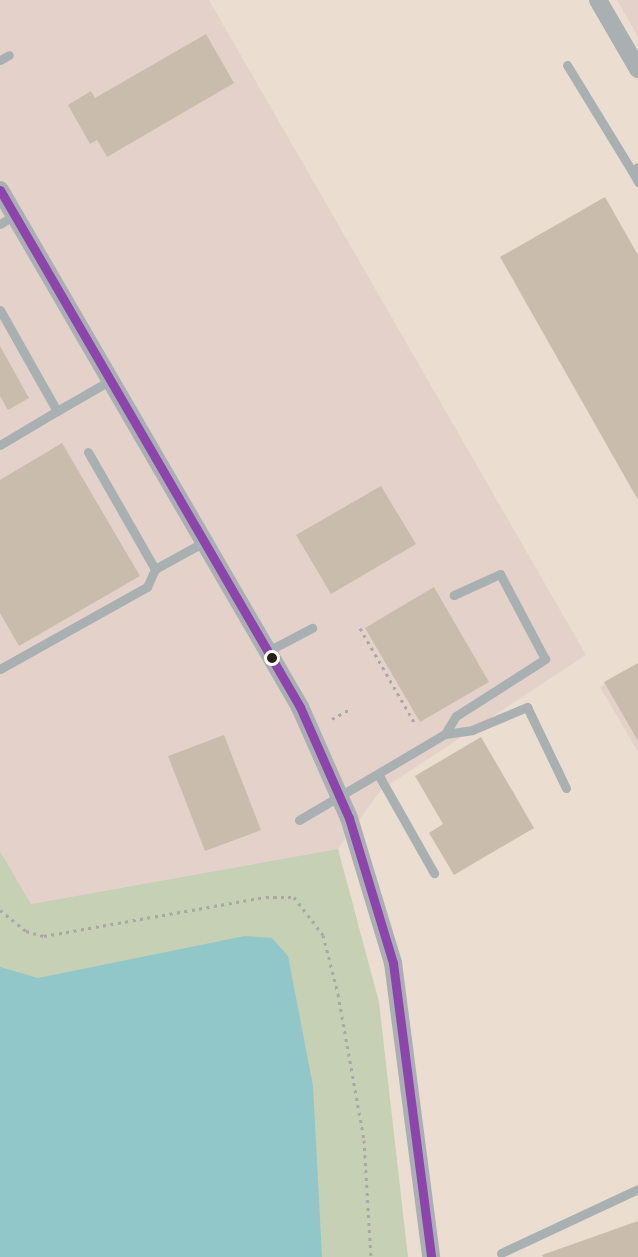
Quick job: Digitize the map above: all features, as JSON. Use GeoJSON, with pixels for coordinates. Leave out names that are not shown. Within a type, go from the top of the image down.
{"type":"FeatureCollection","features":[{"type":"Feature","properties":{"kind":"street"},"geometry":{"type":"LineString","coordinates":[[598,0],[638,69]]}},
{"type":"Feature","properties":{"kind":"street"},"geometry":{"type":"LineString","coordinates":[[0,190],[7,219],[111,380],[300,707],[340,796],[393,963],[431,1257]]}},
{"type":"Feature","properties":{"kind":"lane"},"geometry":{"type":"LineString","coordinates":[[0,60],[9,55]]}},
{"type":"Feature","properties":{"kind":"lane"},"geometry":{"type":"LineString","coordinates":[[567,65],[635,169],[638,182]]}},
{"type":"Feature","properties":{"kind":"lane"},"geometry":{"type":"LineString","coordinates":[[0,310],[57,411]]}},
{"type":"Feature","properties":{"kind":"lane"},"geometry":{"type":"LineString","coordinates":[[0,445],[111,380]]}},
{"type":"Feature","properties":{"kind":"lane"},"geometry":{"type":"LineString","coordinates":[[88,452],[154,569]]}},
{"type":"Feature","properties":{"kind":"lane"},"geometry":{"type":"LineString","coordinates":[[0,669],[147,587],[154,569],[204,542]]}},
{"type":"Feature","properties":{"kind":"lane"},"geometry":{"type":"LineString","coordinates":[[445,734],[456,716],[545,659],[500,574],[454,596]]}},
{"type":"Feature","properties":{"kind":"lane"},"geometry":{"type":"LineString","coordinates":[[268,651],[312,628]]}},
{"type":"Feature","properties":{"kind":"lane"},"geometry":{"type":"LineString","coordinates":[[299,820],[445,734],[472,730],[527,707],[566,788]]}},
{"type":"Feature","properties":{"kind":"lane"},"geometry":{"type":"LineString","coordinates":[[378,774],[434,873]]}},
{"type":"Feature","properties":{"kind":"lane"},"geometry":{"type":"LineString","coordinates":[[499,1256],[638,1189]]}},
{"type":"Feature","properties":{"kind":"path"},"geometry":{"type":"LineString","coordinates":[[360,628],[414,722]]}},
{"type":"Feature","properties":{"kind":"path"},"geometry":{"type":"LineString","coordinates":[[332,719],[350,708]]}},
{"type":"Feature","properties":{"kind":"path"},"geometry":{"type":"LineString","coordinates":[[0,910],[26,931],[44,936],[266,897],[294,897],[323,935],[338,994],[364,1140],[371,1257]]}},
{"type":"Feature","properties":{"kind":"shaded area"},"geometry":{"type":"Polygon","coordinates":[[[0,0],[209,0],[586,655],[381,790],[338,849],[31,904],[0,851],[0,0]]]}},
{"type":"Feature","properties":{"kind":"shaded area"},"geometry":{"type":"Polygon","coordinates":[[[617,0],[638,0],[638,37],[617,0]]]}},
{"type":"Feature","properties":{"kind":"shaded area"},"geometry":{"type":"Polygon","coordinates":[[[638,664],[638,752],[600,687],[638,664]]]}},
{"type":"Feature","properties":{"kind":"green space"},"geometry":{"type":"Polygon","coordinates":[[[338,849],[379,1002],[408,1257],[0,1257],[0,851],[31,904],[338,849]]]}},
{"type":"Feature","properties":{"kind":"water"},"geometry":{"type":"Polygon","coordinates":[[[245,936],[272,938],[288,956],[313,1086],[322,1257],[0,1257],[0,967],[38,978],[245,936]]]}},
{"type":"Feature","properties":{"kind":"building"},"geometry":{"type":"Polygon","coordinates":[[[206,34],[234,83],[107,157],[97,140],[90,144],[68,105],[91,91],[95,98],[206,34]]]}},
{"type":"Feature","properties":{"kind":"building"},"geometry":{"type":"Polygon","coordinates":[[[605,197],[638,255],[638,500],[500,257],[605,197]]]}},
{"type":"Feature","properties":{"kind":"building"},"geometry":{"type":"Polygon","coordinates":[[[0,346],[29,398],[8,410],[0,396],[0,346]]]}},
{"type":"Feature","properties":{"kind":"building"},"geometry":{"type":"Polygon","coordinates":[[[62,443],[140,576],[19,646],[0,613],[0,480],[62,443]]]}},
{"type":"Feature","properties":{"kind":"building"},"geometry":{"type":"Polygon","coordinates":[[[381,486],[416,544],[331,594],[296,535],[381,486]]]}},
{"type":"Feature","properties":{"kind":"building"},"geometry":{"type":"Polygon","coordinates":[[[434,587],[489,682],[420,722],[365,628],[434,587]]]}},
{"type":"Feature","properties":{"kind":"building"},"geometry":{"type":"Polygon","coordinates":[[[638,663],[638,741],[604,682],[638,663]]]}},
{"type":"Feature","properties":{"kind":"building"},"geometry":{"type":"Polygon","coordinates":[[[224,735],[261,830],[205,851],[168,756],[224,735]]]}},
{"type":"Feature","properties":{"kind":"building"},"geometry":{"type":"Polygon","coordinates":[[[481,737],[534,828],[454,875],[429,833],[443,824],[415,776],[481,737]]]}},
{"type":"Feature","properties":{"kind":"building"},"geometry":{"type":"Polygon","coordinates":[[[638,1221],[638,1257],[543,1257],[542,1255],[638,1221]]]}},
{"type":"Feature","properties":{"kind":"transit line"},"geometry":{"type":"LineString","coordinates":[[0,190],[300,707],[349,818],[393,963],[431,1257]]}}]}
